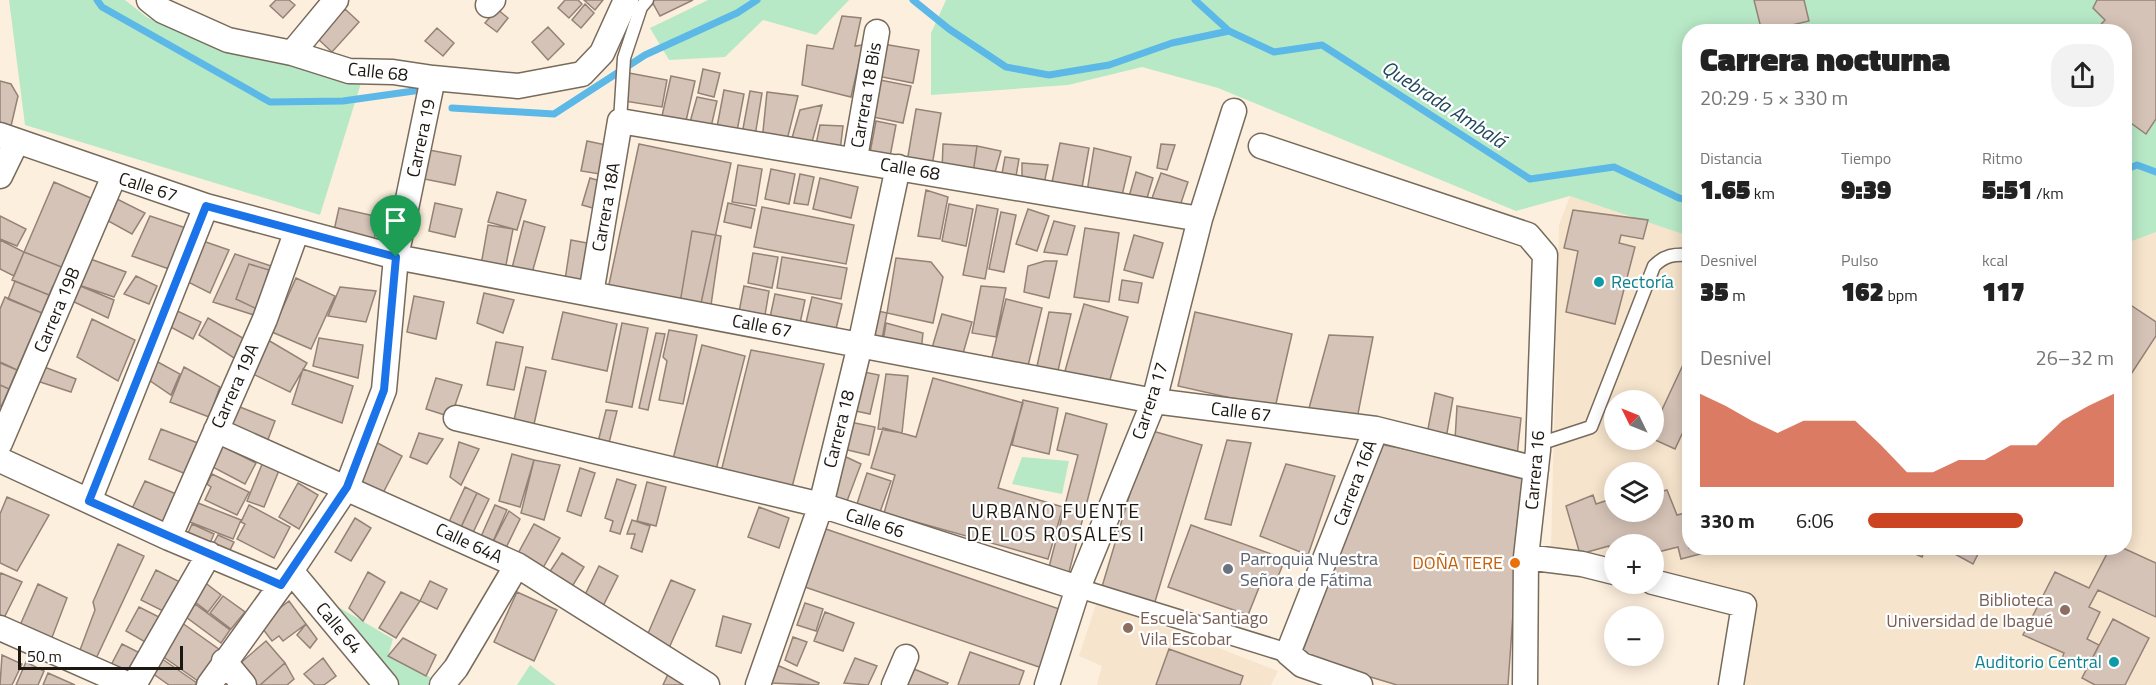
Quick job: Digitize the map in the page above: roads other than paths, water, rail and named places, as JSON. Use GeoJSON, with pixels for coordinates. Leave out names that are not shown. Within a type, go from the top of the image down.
{"type":"FeatureCollection","features":[{"type":"Feature","properties":{"kind":"street","name":"Calle 68"},"geometry":{"type":"LineString","coordinates":[[149,0],[163,11],[228,40],[292,53],[349,71],[393,72],[518,86],[582,74],[602,53],[627,0]]}},
{"type":"Feature","properties":{"kind":"street"},"geometry":{"type":"LineString","coordinates":[[292,53],[336,0]]}},
{"type":"Feature","properties":{"kind":"street","name":"Carrera 18 Bis"},"geometry":{"type":"LineString","coordinates":[[855,158],[877,32]]}},
{"type":"Feature","properties":{"kind":"street","name":"Carrera 19"},"geometry":{"type":"LineString","coordinates":[[209,685],[286,578],[347,487],[384,390],[396,257],[433,78]]}},
{"type":"Feature","properties":{"kind":"street","name":"Carrera 17"},"geometry":{"type":"LineString","coordinates":[[1047,685],[1078,588],[1154,401],[1200,219],[1234,111]]}},
{"type":"Feature","properties":{"kind":"street","name":"Calle 68"},"geometry":{"type":"LineString","coordinates":[[620,121],[855,158],[1200,219]]}},
{"type":"Feature","properties":{"kind":"street","name":"Carrera 18A"},"geometry":{"type":"LineString","coordinates":[[591,294],[620,121]]}},
{"type":"Feature","properties":{"kind":"street"},"geometry":{"type":"LineString","coordinates":[[0,176],[8,138]]}},
{"type":"Feature","properties":{"kind":"street","name":"Calle 67"},"geometry":{"type":"LineString","coordinates":[[8,138],[206,206],[396,257],[1154,401],[1376,429],[1536,470]]}},
{"type":"Feature","properties":{"kind":"street","name":"Carrera 16"},"geometry":{"type":"LineString","coordinates":[[1261,146],[1528,235],[1545,255],[1539,444],[1526,557],[1525,685]]}},
{"type":"Feature","properties":{"kind":"street","name":"Carrera 18"},"geometry":{"type":"LineString","coordinates":[[758,685],[821,505],[860,345],[898,167]]}},
{"type":"Feature","properties":{"kind":"street","name":"Carrera 19B"},"geometry":{"type":"LineString","coordinates":[[0,443],[114,176]]}},
{"type":"Feature","properties":{"kind":"street"},"geometry":{"type":"LineString","coordinates":[[89,501],[206,206]]}},
{"type":"Feature","properties":{"kind":"street","name":"Carrera 19A"},"geometry":{"type":"LineString","coordinates":[[170,538],[265,319],[296,232]]}},
{"type":"Feature","properties":{"kind":"street","name":"Calle 66"},"geometry":{"type":"LineString","coordinates":[[456,418],[821,505],[1295,659],[1360,685]]}},
{"type":"Feature","properties":{"kind":"street","name":"Carrera 16A"},"geometry":{"type":"LineString","coordinates":[[1295,659],[1376,429]]}},
{"type":"Feature","properties":{"kind":"street","name":"Calle 64A"},"geometry":{"type":"LineString","coordinates":[[216,430],[517,565],[707,685]]}},
{"type":"Feature","properties":{"kind":"street","name":"Calle 64"},"geometry":{"type":"LineString","coordinates":[[0,460],[170,538],[209,554],[286,578],[386,685]]}},
{"type":"Feature","properties":{"kind":"street"},"geometry":{"type":"LineString","coordinates":[[0,628],[131,685],[209,554]]}},
{"type":"Feature","properties":{"kind":"street"},"geometry":{"type":"LineString","coordinates":[[1526,557],[1582,564],[1604,570]]}},
{"type":"Feature","properties":{"kind":"street"},"geometry":{"type":"LineString","coordinates":[[441,685],[456,668],[517,565]]}},
{"type":"Feature","properties":{"kind":"street"},"geometry":{"type":"LineString","coordinates":[[1664,585],[1744,604],[1731,685]]}},
{"type":"Feature","properties":{"kind":"street"},"geometry":{"type":"LineString","coordinates":[[894,685],[906,657]]}},
{"type":"Feature","properties":{"kind":"street"},"geometry":{"type":"LineString","coordinates":[[225,661],[244,685]]}},
{"type":"Feature","properties":{"kind":"lane"},"geometry":{"type":"LineString","coordinates":[[620,121],[620,83],[624,58],[641,7],[646,0]]}},
{"type":"Feature","properties":{"kind":"lane"},"geometry":{"type":"LineString","coordinates":[[1539,444],[1591,427],[1654,266],[1662,258],[1682,254]]}},
{"type":"Feature","properties":{"kind":"waterway"},"geometry":{"type":"LineString","coordinates":[[97,0],[102,7],[270,102],[343,101],[421,90]]}},
{"type":"Feature","properties":{"kind":"waterway"},"geometry":{"type":"LineString","coordinates":[[452,108],[554,114],[645,55],[737,13],[757,0]]}},
{"type":"Feature","properties":{"kind":"waterway"},"geometry":{"type":"LineString","coordinates":[[913,0],[949,29],[1006,67],[1049,75],[1109,65],[1172,43],[1229,31]]}},
{"type":"Feature","properties":{"kind":"waterway","name":"Quebrada Ambalá"},"geometry":{"type":"LineString","coordinates":[[1195,0],[1229,31],[1274,52],[1322,45],[1530,179],[1614,167],[1682,199]]}},
{"type":"Feature","properties":{"kind":"waterway","name":"Quebrada Ambalá"},"geometry":{"type":"LineString","coordinates":[[2132,167],[2137,165],[2156,172]]}},
{"type":"Feature","properties":{"kind":"place","name":"Rectoría"},"geometry":{"type":"Point","coordinates":[1599,282]}},
{"type":"Feature","properties":{"kind":"place","name":"DOÑA TERE"},"geometry":{"type":"Point","coordinates":[1515,563]}},
{"type":"Feature","properties":{"kind":"place","name":"Parroquia Nuestra Señora de Fátima"},"geometry":{"type":"Point","coordinates":[1228,569]}},
{"type":"Feature","properties":{"kind":"place","name":"Biblioteca Universidad de Ibagué"},"geometry":{"type":"Point","coordinates":[2065,610]}},
{"type":"Feature","properties":{"kind":"place","name":"Escuela Santiago Vila Escobar"},"geometry":{"type":"Point","coordinates":[1128,628]}},
{"type":"Feature","properties":{"kind":"place","name":"Auditorio Central"},"geometry":{"type":"Point","coordinates":[2114,662]}},
{"type":"Feature","properties":{"kind":"district","name":"URBANO FUENTE DE LOS ROSALES I"},"geometry":{"type":"Point","coordinates":[1056,522]}}]}
